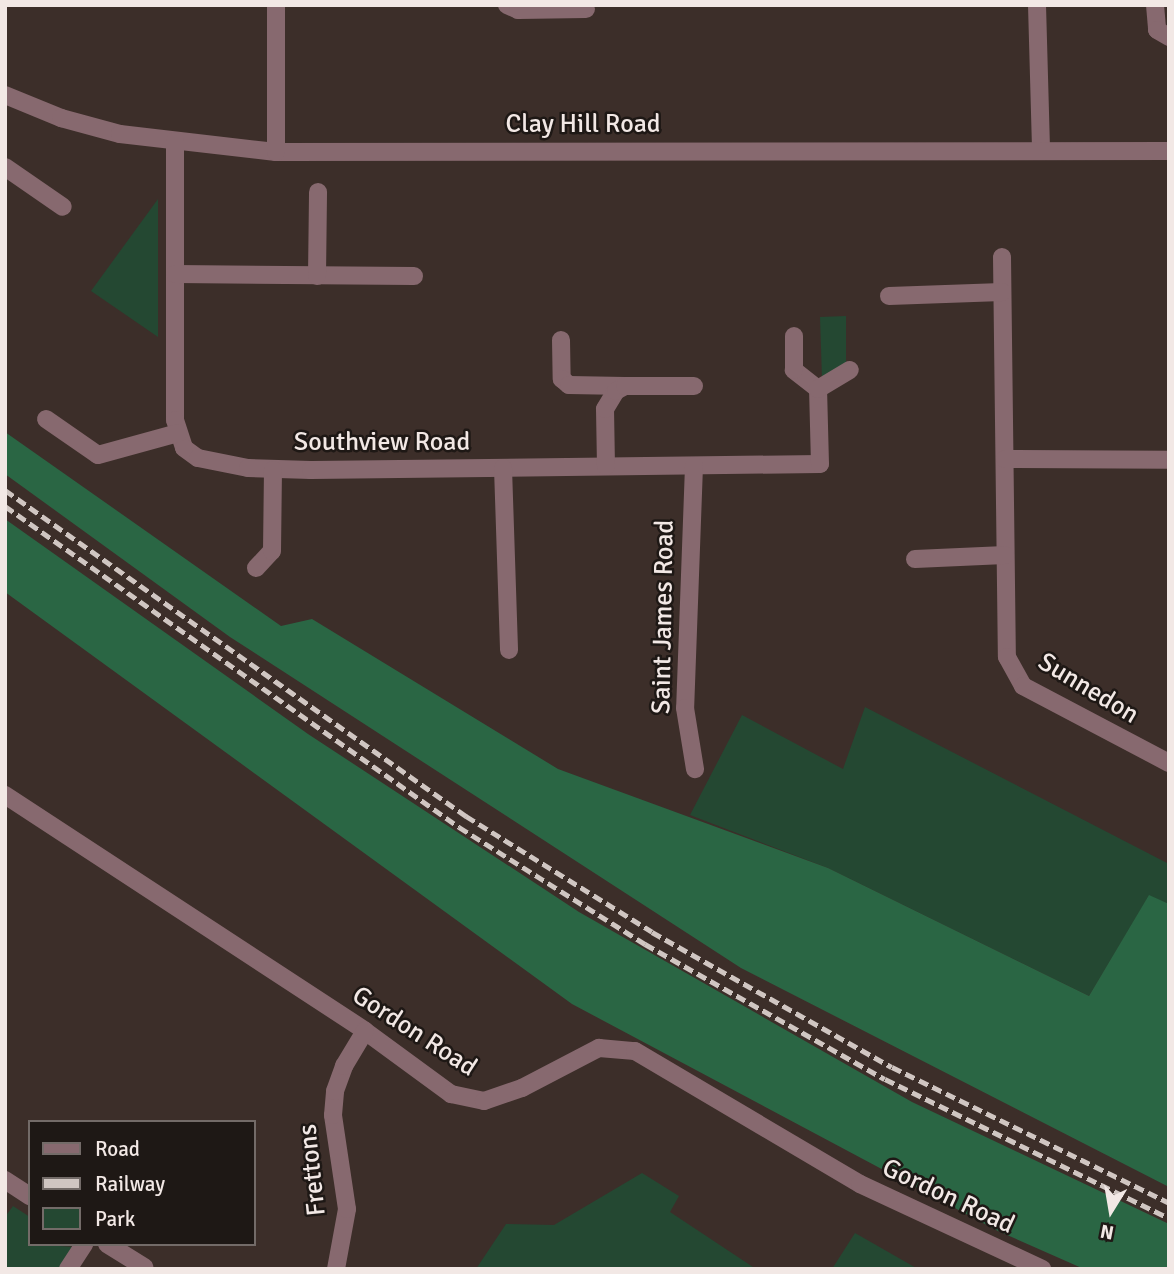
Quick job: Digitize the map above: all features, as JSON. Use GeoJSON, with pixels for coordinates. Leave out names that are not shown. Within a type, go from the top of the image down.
{"type":"FeatureCollection","features":[{"type":"Feature","properties":{"kind":"street"},"geometry":{"type":"LineString","coordinates":[[276,5],[276,152]]}},
{"type":"Feature","properties":{"kind":"street"},"geometry":{"type":"LineString","coordinates":[[507,5],[518,10],[586,9]]}},
{"type":"Feature","properties":{"kind":"street"},"geometry":{"type":"LineString","coordinates":[[1037,5],[1041,150]]}},
{"type":"Feature","properties":{"kind":"street"},"geometry":{"type":"LineString","coordinates":[[1155,5],[1157,30],[1169,37]]}},
{"type":"Feature","properties":{"kind":"street","name":"Clay Hill Road"},"geometry":{"type":"LineString","coordinates":[[5,95],[85,125],[175,141],[276,152],[1169,151]]}},
{"type":"Feature","properties":{"kind":"street"},"geometry":{"type":"LineString","coordinates":[[46,419],[98,455],[178,433],[175,141]]}},
{"type":"Feature","properties":{"kind":"street"},"geometry":{"type":"LineString","coordinates":[[5,167],[63,207]]}},
{"type":"Feature","properties":{"kind":"street"},"geometry":{"type":"LineString","coordinates":[[317,276],[318,192]]}},
{"type":"Feature","properties":{"kind":"street","name":"Sunnedon"},"geometry":{"type":"LineString","coordinates":[[1002,257],[1005,639],[1013,672],[1040,696],[1169,763]]}},
{"type":"Feature","properties":{"kind":"street"},"geometry":{"type":"LineString","coordinates":[[175,274],[414,276]]}},
{"type":"Feature","properties":{"kind":"street"},"geometry":{"type":"LineString","coordinates":[[889,296],[1002,292]]}},
{"type":"Feature","properties":{"kind":"street"},"geometry":{"type":"LineString","coordinates":[[794,336],[794,370],[818,389],[850,370]]}},
{"type":"Feature","properties":{"kind":"street"},"geometry":{"type":"LineString","coordinates":[[561,340],[562,379],[569,385],[694,386]]}},
{"type":"Feature","properties":{"kind":"street"},"geometry":{"type":"LineString","coordinates":[[606,466],[605,410],[608,399],[625,386]]}},
{"type":"Feature","properties":{"kind":"street","name":"Southview Road"},"geometry":{"type":"LineString","coordinates":[[178,433],[184,448],[198,458],[273,470],[820,464],[818,389]]}},
{"type":"Feature","properties":{"kind":"street"},"geometry":{"type":"LineString","coordinates":[[1005,459],[1169,460]]}},
{"type":"Feature","properties":{"kind":"street","name":"Saint James Road"},"geometry":{"type":"LineString","coordinates":[[694,466],[685,708],[695,769]]}},
{"type":"Feature","properties":{"kind":"street"},"geometry":{"type":"LineString","coordinates":[[503,468],[509,650]]}},
{"type":"Feature","properties":{"kind":"street"},"geometry":{"type":"LineString","coordinates":[[256,568],[272,551],[273,470]]}},
{"type":"Feature","properties":{"kind":"street"},"geometry":{"type":"LineString","coordinates":[[915,559],[1005,555]]}},
{"type":"Feature","properties":{"kind":"street","name":"Gordon Road"},"geometry":{"type":"LineString","coordinates":[[5,795],[365,1031],[451,1094],[468,1100],[484,1101],[522,1088],[599,1048],[635,1051],[860,1184],[1042,1269]]}},
{"type":"Feature","properties":{"kind":"street","name":"Frettons"},"geometry":{"type":"LineString","coordinates":[[337,1269],[347,1209],[333,1115],[335,1091],[344,1066],[365,1031]]}},
{"type":"Feature","properties":{"kind":"street"},"geometry":{"type":"LineString","coordinates":[[5,1180],[28,1195]]}},
{"type":"Feature","properties":{"kind":"street"},"geometry":{"type":"LineString","coordinates":[[68,1269],[83,1246]]}},
{"type":"Feature","properties":{"kind":"street"},"geometry":{"type":"LineString","coordinates":[[110,1246],[144,1267]]}},
{"type":"Feature","properties":{"kind":"green space"},"geometry":{"type":"Polygon","coordinates":[[[158,199],[158,337],[91,291],[158,199]]]}},
{"type":"Feature","properties":{"kind":"green space"},"geometry":{"type":"Polygon","coordinates":[[[846,316],[846,363],[822,379],[820,317],[846,316]]]}},
{"type":"Feature","properties":{"kind":"green space"},"geometry":{"type":"Polygon","coordinates":[[[5,432],[281,626],[312,619],[558,769],[828,868],[1089,996],[1149,895],[1169,904],[1169,1187],[741,968],[230,637],[5,474],[5,432]]]}},
{"type":"Feature","properties":{"kind":"green space"},"geometry":{"type":"Polygon","coordinates":[[[5,519],[308,734],[579,912],[912,1102],[1169,1224],[1169,1269],[1084,1269],[998,1231],[572,1004],[5,592],[5,519]]]}},
{"type":"Feature","properties":{"kind":"green space"},"geometry":{"type":"Polygon","coordinates":[[[865,707],[1169,864],[1169,904],[1149,896],[1089,996],[828,868],[690,815],[742,715],[843,769],[865,707]]]}},
{"type":"Feature","properties":{"kind":"green space"},"geometry":{"type":"Polygon","coordinates":[[[642,1173],[679,1196],[670,1212],[756,1269],[476,1269],[506,1224],[554,1225],[642,1173]]]}},
{"type":"Feature","properties":{"kind":"green space"},"geometry":{"type":"Polygon","coordinates":[[[13,1206],[28,1216],[28,1246],[74,1247],[61,1269],[5,1269],[5,1217],[13,1206]]]}},
{"type":"Feature","properties":{"kind":"green space"},"geometry":{"type":"Polygon","coordinates":[[[855,1233],[918,1269],[832,1269],[855,1233]]]}},
{"type":"Feature","properties":{"kind":"railway"},"geometry":{"type":"LineString","coordinates":[[5,490],[466,816],[652,932],[892,1067],[1169,1203]]}},
{"type":"Feature","properties":{"kind":"railway"},"geometry":{"type":"LineString","coordinates":[[5,506],[459,827],[645,944],[885,1079],[1169,1218]]}}]}
